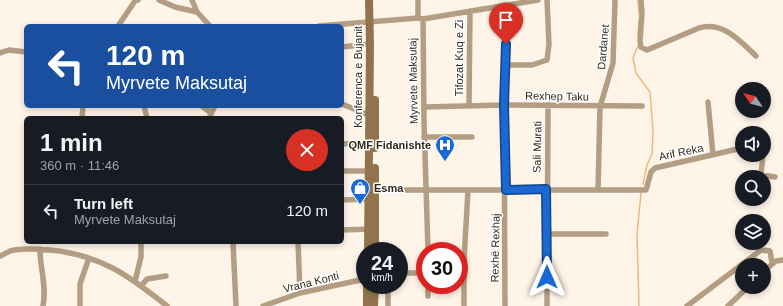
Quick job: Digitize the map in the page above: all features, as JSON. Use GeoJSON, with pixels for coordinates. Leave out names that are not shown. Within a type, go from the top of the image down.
{"type":"FeatureCollection","features":[{"type":"Feature","properties":{"kind":"main road","name":"Konferenca e Bujanit"},"geometry":{"type":"LineString","coordinates":[[369,0],[372,21],[372,116],[369,143],[369,199],[374,242]]}},
{"type":"Feature","properties":{"kind":"main road","name":"Konferenca e Bujanit"},"geometry":{"type":"LineString","coordinates":[[370,242],[375,190],[370,44],[373,0]]}},
{"type":"Feature","properties":{"kind":"main road"},"geometry":{"type":"LineString","coordinates":[[367,306],[368,294]]}},
{"type":"Feature","properties":{"kind":"main road"},"geometry":{"type":"LineString","coordinates":[[374,294],[374,306]]}},
{"type":"Feature","properties":{"kind":"street"},"geometry":{"type":"LineString","coordinates":[[119,24],[134,1],[138,0]]}},
{"type":"Feature","properties":{"kind":"street"},"geometry":{"type":"LineString","coordinates":[[159,0],[175,7],[196,12]]}},
{"type":"Feature","properties":{"kind":"street"},"geometry":{"type":"LineString","coordinates":[[192,0],[196,12],[208,24]]}},
{"type":"Feature","properties":{"kind":"street","name":"Myrvete Maksutaj"},"geometry":{"type":"LineString","coordinates":[[418,0],[424,107],[428,242]]}},
{"type":"Feature","properties":{"kind":"street"},"geometry":{"type":"LineString","coordinates":[[340,24],[420,18],[538,0]]}},
{"type":"Feature","properties":{"kind":"street"},"geometry":{"type":"LineString","coordinates":[[506,65],[532,65],[547,60],[550,44],[547,0]]}},
{"type":"Feature","properties":{"kind":"street","name":"Dardanet"},"geometry":{"type":"LineString","coordinates":[[598,190],[600,107],[613,63],[615,0]]}},
{"type":"Feature","properties":{"kind":"street"},"geometry":{"type":"LineString","coordinates":[[641,0],[642,13],[640,41],[641,47],[646,50],[699,28],[706,27],[722,29],[734,35],[756,56]]}},
{"type":"Feature","properties":{"kind":"street","name":"Rexhë Rexhaj"},"geometry":{"type":"LineString","coordinates":[[505,5],[505,306]]}},
{"type":"Feature","properties":{"kind":"street","name":"Tifozat Kuq e Zi"},"geometry":{"type":"LineString","coordinates":[[469,106],[470,11]]}},
{"type":"Feature","properties":{"kind":"street"},"geometry":{"type":"LineString","coordinates":[[344,47],[370,44]]}},
{"type":"Feature","properties":{"kind":"street"},"geometry":{"type":"LineString","coordinates":[[0,53],[9,50],[24,52]]}},
{"type":"Feature","properties":{"kind":"street","name":"Arif Reka"},"geometry":{"type":"LineString","coordinates":[[708,102],[713,155]]}},
{"type":"Feature","properties":{"kind":"street"},"geometry":{"type":"LineString","coordinates":[[344,105],[372,116]]}},
{"type":"Feature","properties":{"kind":"street","name":"Rexhep Taku"},"geometry":{"type":"LineString","coordinates":[[424,107],[504,105],[600,107],[642,106]]}},
{"type":"Feature","properties":{"kind":"street","name":"Sali Murati"},"geometry":{"type":"LineString","coordinates":[[547,306],[546,189],[548,105]]}},
{"type":"Feature","properties":{"kind":"street"},"geometry":{"type":"LineString","coordinates":[[424,137],[472,137]]}},
{"type":"Feature","properties":{"kind":"street"},"geometry":{"type":"LineString","coordinates":[[344,144],[369,143]]}},
{"type":"Feature","properties":{"kind":"street","name":"Arif Reka"},"geometry":{"type":"LineString","coordinates":[[598,190],[646,190],[651,172],[655,168],[735,150]]}},
{"type":"Feature","properties":{"kind":"street"},"geometry":{"type":"LineString","coordinates":[[762,162],[761,175],[775,177]]}},
{"type":"Feature","properties":{"kind":"street"},"geometry":{"type":"LineString","coordinates":[[344,172],[369,171]]}},
{"type":"Feature","properties":{"kind":"street"},"geometry":{"type":"LineString","coordinates":[[375,190],[598,190]]}},
{"type":"Feature","properties":{"kind":"street"},"geometry":{"type":"LineString","coordinates":[[464,306],[464,262],[468,190]]}},
{"type":"Feature","properties":{"kind":"street"},"geometry":{"type":"LineString","coordinates":[[344,200],[369,199]]}},
{"type":"Feature","properties":{"kind":"street"},"geometry":{"type":"LineString","coordinates":[[344,230],[372,229]]}},
{"type":"Feature","properties":{"kind":"street"},"geometry":{"type":"LineString","coordinates":[[547,234],[606,234]]}},
{"type":"Feature","properties":{"kind":"street"},"geometry":{"type":"LineString","coordinates":[[135,281],[141,257],[141,244]]}},
{"type":"Feature","properties":{"kind":"street"},"geometry":{"type":"LineString","coordinates":[[233,244],[236,306]]}},
{"type":"Feature","properties":{"kind":"street"},"geometry":{"type":"LineString","coordinates":[[298,244],[300,293]]}},
{"type":"Feature","properties":{"kind":"street"},"geometry":{"type":"LineString","coordinates":[[0,256],[14,250],[40,250],[73,253],[104,263],[135,281],[167,306]]}},
{"type":"Feature","properties":{"kind":"street"},"geometry":{"type":"LineString","coordinates":[[40,250],[40,262],[45,285],[43,306]]}},
{"type":"Feature","properties":{"kind":"street"},"geometry":{"type":"LineString","coordinates":[[686,306],[761,250],[770,251],[772,263],[783,260]]}},
{"type":"Feature","properties":{"kind":"street"},"geometry":{"type":"LineString","coordinates":[[81,306],[80,284],[89,258]]}},
{"type":"Feature","properties":{"kind":"street"},"geometry":{"type":"LineString","coordinates":[[140,286],[147,280],[166,276]]}},
{"type":"Feature","properties":{"kind":"street","name":"Vrana Konti"},"geometry":{"type":"LineString","coordinates":[[263,306],[300,293],[356,280]]}},
{"type":"Feature","properties":{"kind":"street"},"geometry":{"type":"LineString","coordinates":[[388,294],[388,306]]}},
{"type":"Feature","properties":{"kind":"street"},"geometry":{"type":"LineString","coordinates":[[728,306],[741,294]]}},
{"type":"Feature","properties":{"kind":"waterway"},"geometry":{"type":"LineString","coordinates":[[638,0],[639,14]]}},
{"type":"Feature","properties":{"kind":"waterway"},"geometry":{"type":"LineString","coordinates":[[638,36],[639,20]]}},
{"type":"Feature","properties":{"kind":"waterway"},"geometry":{"type":"LineString","coordinates":[[638,46],[633,58],[636,73],[650,92],[653,132],[652,154],[647,165],[643,184]]}},
{"type":"Feature","properties":{"kind":"waterway"},"geometry":{"type":"LineString","coordinates":[[639,306],[637,234],[641,193]]}},
{"type":"Feature","properties":{"kind":"place","name":"QMF Fidanishte"},"geometry":{"type":"Point","coordinates":[445,162]}},
{"type":"Feature","properties":{"kind":"place","name":"Esma"},"geometry":{"type":"Point","coordinates":[360,205]}},
{"type":"Feature","properties":{"kind":"route"},"geometry":{"type":"LineString","coordinates":[[506,44],[504,105],[506,190],[546,189],[547,277]]}}]}
